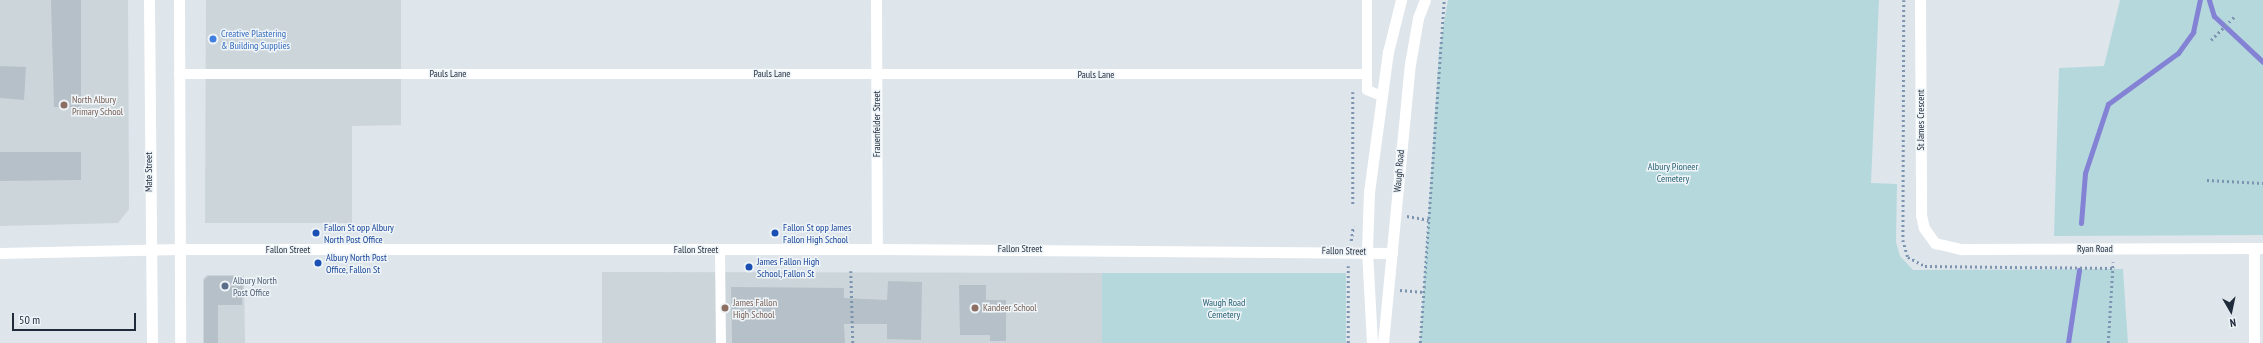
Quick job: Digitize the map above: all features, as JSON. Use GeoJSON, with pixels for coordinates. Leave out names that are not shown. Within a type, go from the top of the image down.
{"type":"FeatureCollection","features":[{"type":"Feature","properties":{"kind":"street","name":"Mate Street"},"geometry":{"type":"LineString","coordinates":[[149,0],[152,343]]}},
{"type":"Feature","properties":{"kind":"street"},"geometry":{"type":"LineString","coordinates":[[179,0],[180,343]]}},
{"type":"Feature","properties":{"kind":"street","name":"Frauenfelder Street"},"geometry":{"type":"LineString","coordinates":[[876,0],[877,249]]}},
{"type":"Feature","properties":{"kind":"street"},"geometry":{"type":"LineString","coordinates":[[1372,343],[1367,251],[1369,192],[1382,96],[1401,0]]}},
{"type":"Feature","properties":{"kind":"street","name":"Waugh Road"},"geometry":{"type":"LineString","coordinates":[[1383,343],[1410,64],[1418,18],[1426,0]]}},
{"type":"Feature","properties":{"kind":"street","name":"St James Crescent"},"geometry":{"type":"LineString","coordinates":[[1920,0],[1922,215],[1930,237]]}},
{"type":"Feature","properties":{"kind":"street","name":"Ryan Road"},"geometry":{"type":"LineString","coordinates":[[1930,237],[1941,246],[1962,249],[2258,248]]}},
{"type":"Feature","properties":{"kind":"street"},"geometry":{"type":"LineString","coordinates":[[2254,343],[2258,248]]}},
{"type":"Feature","properties":{"kind":"street","name":"Fallon Street"},"geometry":{"type":"LineString","coordinates":[[0,253],[179,249],[877,249],[1367,251],[1392,253]]}},
{"type":"Feature","properties":{"kind":"lane"},"geometry":{"type":"LineString","coordinates":[[1367,0],[1367,90],[1382,96]]}},
{"type":"Feature","properties":{"kind":"lane","name":"Pauls Lane"},"geometry":{"type":"LineString","coordinates":[[179,74],[1366,74]]}},
{"type":"Feature","properties":{"kind":"lane"},"geometry":{"type":"LineString","coordinates":[[720,250],[721,343]]}},
{"type":"Feature","properties":{"kind":"path"},"geometry":{"type":"LineString","coordinates":[[1420,343],[1444,0]]}},
{"type":"Feature","properties":{"kind":"path"},"geometry":{"type":"LineString","coordinates":[[1904,0],[1903,240],[1908,257],[1925,266],[2113,268],[2108,343]]}},
{"type":"Feature","properties":{"kind":"path"},"geometry":{"type":"LineString","coordinates":[[2211,40],[2235,16]]}},
{"type":"Feature","properties":{"kind":"path"},"geometry":{"type":"LineString","coordinates":[[1353,207],[1355,75]]}},
{"type":"Feature","properties":{"kind":"path"},"geometry":{"type":"LineString","coordinates":[[2207,180],[2263,183]]}},
{"type":"Feature","properties":{"kind":"path"},"geometry":{"type":"LineString","coordinates":[[851,271],[853,343]]}},
{"type":"Feature","properties":{"kind":"path"},"geometry":{"type":"LineString","coordinates":[[1348,271],[1348,343]]}},
{"type":"Feature","properties":{"kind":"shaded area","name":"North Albury Primary School"},"geometry":{"type":"Polygon","coordinates":[[[0,0],[128,0],[129,209],[118,223],[0,226],[0,0]]]}},
{"type":"Feature","properties":{"kind":"shaded area"},"geometry":{"type":"Polygon","coordinates":[[[206,0],[401,0],[401,125],[352,126],[352,223],[205,223],[206,0]]]}},
{"type":"Feature","properties":{"kind":"shaded area"},"geometry":{"type":"Polygon","coordinates":[[[602,272],[1102,273],[1102,343],[602,343],[602,272]]]}},
{"type":"Feature","properties":{"kind":"shaded area"},"geometry":{"type":"Polygon","coordinates":[[[207,275],[244,275],[245,343],[203,343],[203,279],[207,275]]]}},
{"type":"Feature","properties":{"kind":"green space","name":"Albury Pioneer Cemetery"},"geometry":{"type":"Polygon","coordinates":[[[1448,0],[1879,0],[1871,183],[1897,184],[1896,242],[1900,256],[1913,270],[2123,269],[2128,343],[1420,343],[1439,51],[1448,0]]]}},
{"type":"Feature","properties":{"kind":"green space"},"geometry":{"type":"Polygon","coordinates":[[[2120,0],[2263,0],[2263,235],[2054,236],[2059,68],[2104,66],[2120,0]]]}},
{"type":"Feature","properties":{"kind":"green space","name":"Waugh Road Cemetery"},"geometry":{"type":"Polygon","coordinates":[[[1102,273],[1346,273],[1346,343],[1102,343],[1102,273]]]}},
{"type":"Feature","properties":{"kind":"building"},"geometry":{"type":"Polygon","coordinates":[[[51,0],[81,0],[81,107],[54,107],[51,0]]]}},
{"type":"Feature","properties":{"kind":"building"},"geometry":{"type":"Polygon","coordinates":[[[0,66],[26,67],[24,100],[0,98],[0,66]]]}},
{"type":"Feature","properties":{"kind":"building"},"geometry":{"type":"Polygon","coordinates":[[[0,152],[81,152],[81,180],[0,181],[0,152]]]}},
{"type":"Feature","properties":{"kind":"building"},"geometry":{"type":"Polygon","coordinates":[[[208,276],[243,276],[242,305],[218,305],[218,343],[204,343],[204,280],[208,276]]]}},
{"type":"Feature","properties":{"kind":"building"},"geometry":{"type":"Polygon","coordinates":[[[888,281],[922,282],[921,340],[887,339],[887,324],[844,324],[845,343],[732,343],[731,287],[844,288],[844,298],[887,300],[888,281]]]}},
{"type":"Feature","properties":{"kind":"building"},"geometry":{"type":"Polygon","coordinates":[[[959,285],[986,285],[986,300],[1006,300],[1006,341],[990,341],[990,335],[960,335],[959,285]]]}},
{"type":"Feature","properties":{"kind":"waterway"},"geometry":{"type":"LineString","coordinates":[[2081,223],[2085,173],[2108,104],[2178,53],[2193,32],[2200,0]]}},
{"type":"Feature","properties":{"kind":"waterway"},"geometry":{"type":"LineString","coordinates":[[2209,0],[2214,16],[2263,62]]}},
{"type":"Feature","properties":{"kind":"waterway"},"geometry":{"type":"LineString","coordinates":[[2068,343],[2079,270]]}},
{"type":"Feature","properties":{"kind":"place","name":"Creative Plastering & Building Supplies"},"geometry":{"type":"Point","coordinates":[213,39]}},
{"type":"Feature","properties":{"kind":"place","name":"North Albury Primary School"},"geometry":{"type":"Point","coordinates":[64,105]}},
{"type":"Feature","properties":{"kind":"place","name":"Fallon St opp Albury North Post Office"},"geometry":{"type":"Point","coordinates":[316,233]}},
{"type":"Feature","properties":{"kind":"place","name":"Fallon St opp James Fallon High School"},"geometry":{"type":"Point","coordinates":[775,233]}},
{"type":"Feature","properties":{"kind":"place","name":"Albury North Post Office, Fallon St"},"geometry":{"type":"Point","coordinates":[318,263]}},
{"type":"Feature","properties":{"kind":"place","name":"James Fallon High School, Fallon St"},"geometry":{"type":"Point","coordinates":[749,267]}},
{"type":"Feature","properties":{"kind":"place","name":"Albury North Post Office"},"geometry":{"type":"Point","coordinates":[225,286]}},
{"type":"Feature","properties":{"kind":"place","name":"James Fallon High School"},"geometry":{"type":"Point","coordinates":[725,308]}},
{"type":"Feature","properties":{"kind":"place","name":"Kandeer School"},"geometry":{"type":"Point","coordinates":[975,308]}}]}
